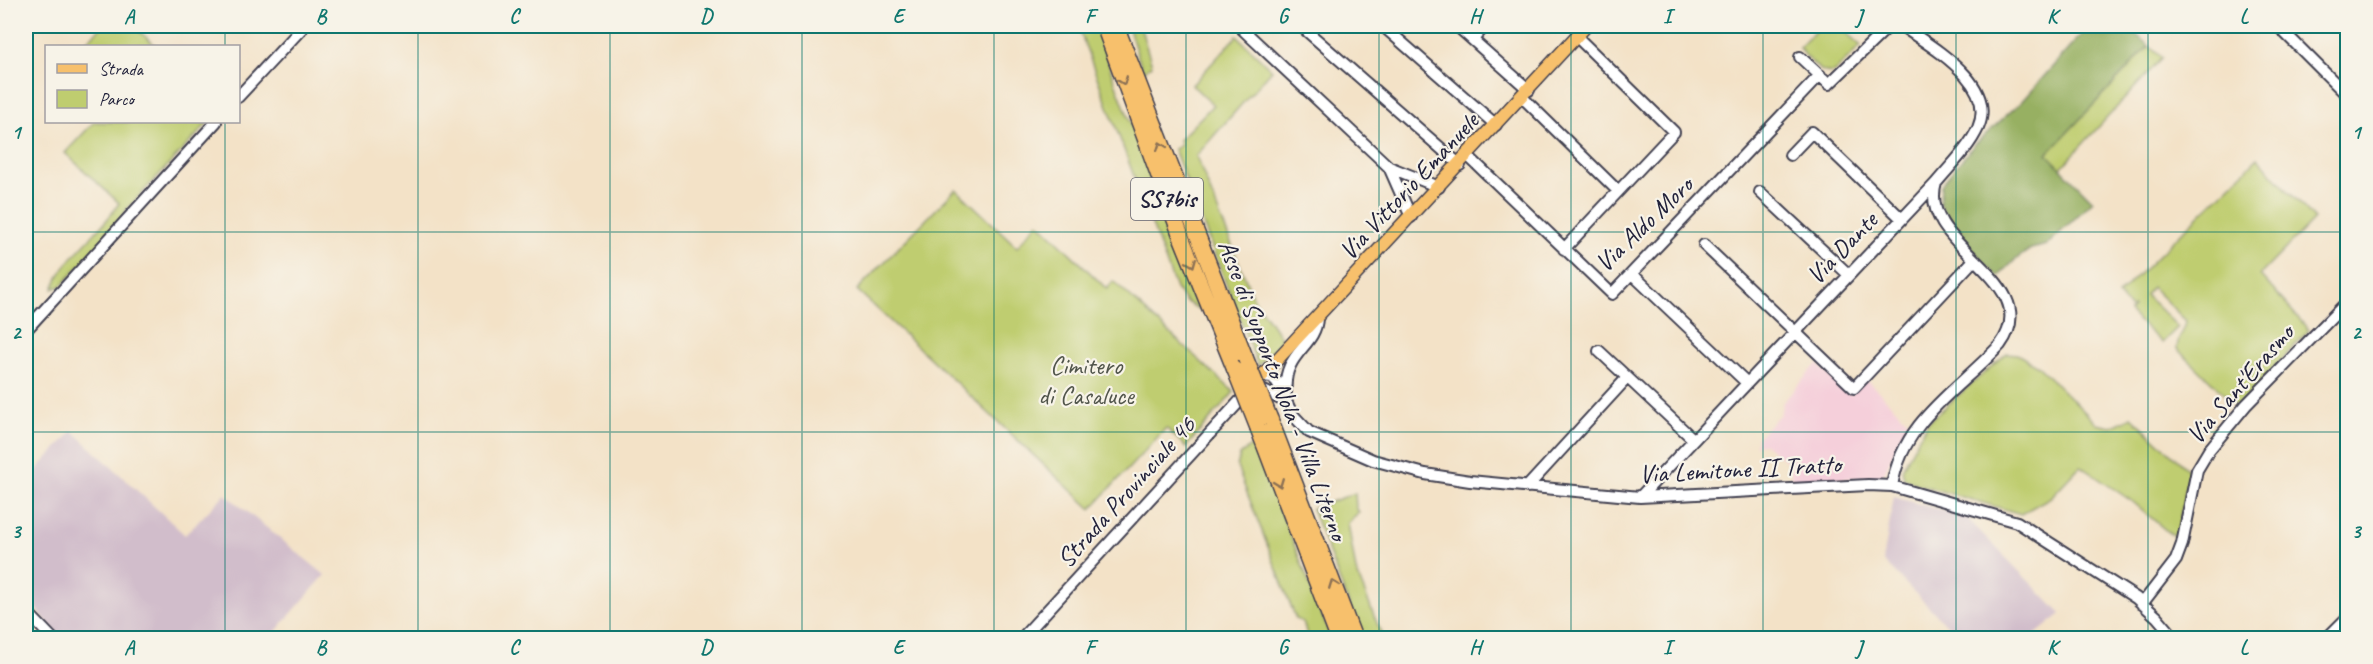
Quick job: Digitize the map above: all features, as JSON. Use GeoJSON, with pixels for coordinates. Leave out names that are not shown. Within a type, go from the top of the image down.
{"type":"FeatureCollection","features":[{"type":"Feature","properties":{"kind":"highway","name":"Asse di Supporto Nola - Villa Literno"},"geometry":{"type":"LineString","coordinates":[[1104,26],[1110,49],[1182,239],[1235,370],[1264,424],[1354,639]]}},
{"type":"Feature","properties":{"kind":"highway","name":"Asse di Supporto Nola - Villa Literno"},"geometry":{"type":"LineString","coordinates":[[1116,26],[1245,357],[1264,424],[1338,639]]}},
{"type":"Feature","properties":{"kind":"main road","name":"Via Vittorio Emanuele"},"geometry":{"type":"LineString","coordinates":[[1262,376],[1464,161],[1586,26]]}},
{"type":"Feature","properties":{"kind":"street"},"geometry":{"type":"LineString","coordinates":[[240,95],[304,26]]}},
{"type":"Feature","properties":{"kind":"street"},"geometry":{"type":"LineString","coordinates":[[1239,26],[1389,167],[1439,187]]}},
{"type":"Feature","properties":{"kind":"street","name":"Via Aldo Moro"},"geometry":{"type":"LineString","coordinates":[[1301,26],[1464,161],[1612,294],[1820,75]]}},
{"type":"Feature","properties":{"kind":"street"},"geometry":{"type":"LineString","coordinates":[[1383,26],[1496,125]]}},
{"type":"Feature","properties":{"kind":"street"},"geometry":{"type":"LineString","coordinates":[[1457,26],[1473,39],[1618,191]]}},
{"type":"Feature","properties":{"kind":"street"},"geometry":{"type":"LineString","coordinates":[[1473,39],[1485,26]]}},
{"type":"Feature","properties":{"kind":"street"},"geometry":{"type":"LineString","coordinates":[[1800,57],[1829,84],[1889,26]]}},
{"type":"Feature","properties":{"kind":"street","name":"Via Dante"},"geometry":{"type":"LineString","coordinates":[[1640,497],[1794,331],[1936,183],[1977,130],[1981,108],[1975,88],[1964,72],[1902,26]]}},
{"type":"Feature","properties":{"kind":"street"},"geometry":{"type":"LineString","coordinates":[[2278,26],[2348,96]]}},
{"type":"Feature","properties":{"kind":"street"},"geometry":{"type":"LineString","coordinates":[[1564,249],[1674,132],[1576,36]]}},
{"type":"Feature","properties":{"kind":"street"},"geometry":{"type":"LineString","coordinates":[[26,330],[215,123]]}},
{"type":"Feature","properties":{"kind":"street"},"geometry":{"type":"LineString","coordinates":[[1790,155],[1812,132],[1902,219]]}},
{"type":"Feature","properties":{"kind":"street"},"geometry":{"type":"LineString","coordinates":[[1389,167],[1411,217]]}},
{"type":"Feature","properties":{"kind":"street"},"geometry":{"type":"LineString","coordinates":[[1892,486],[1902,452],[1921,420],[1993,352],[2011,327],[2011,314],[2001,291],[1948,232],[1938,216],[1934,198],[1936,183]]}},
{"type":"Feature","properties":{"kind":"street"},"geometry":{"type":"LineString","coordinates":[[1760,192],[1848,274]]}},
{"type":"Feature","properties":{"kind":"street"},"geometry":{"type":"LineString","coordinates":[[1704,245],[1854,388],[1974,260]]}},
{"type":"Feature","properties":{"kind":"street"},"geometry":{"type":"LineString","coordinates":[[1632,274],[1746,382]]}},
{"type":"Feature","properties":{"kind":"street","name":"Via Sant'Erasmo"},"geometry":{"type":"LineString","coordinates":[[2142,604],[2176,560],[2182,544],[2197,470],[2209,450],[2246,405],[2348,301]]}},
{"type":"Feature","properties":{"kind":"street"},"geometry":{"type":"LineString","coordinates":[[1287,402],[1284,381],[1288,364],[1311,335],[1317,318]]}},
{"type":"Feature","properties":{"kind":"street"},"geometry":{"type":"LineString","coordinates":[[1599,351],[1693,440]]}},
{"type":"Feature","properties":{"kind":"street","name":"Via Lemitone II Tratto"},"geometry":{"type":"LineString","coordinates":[[1262,376],[1269,388],[1287,402],[1292,414],[1309,432],[1337,447],[1372,460],[1425,474],[1527,487],[1640,497],[1892,486],[2017,522],[2036,531],[2142,604],[2175,639]]}},
{"type":"Feature","properties":{"kind":"street","name":"Strada Provinciale 46"},"geometry":{"type":"LineString","coordinates":[[1022,639],[1262,376]]}},
{"type":"Feature","properties":{"kind":"street"},"geometry":{"type":"LineString","coordinates":[[1527,487],[1627,378]]}},
{"type":"Feature","properties":{"kind":"street"},"geometry":{"type":"LineString","coordinates":[[1237,404],[1264,391],[1287,402]]}},
{"type":"Feature","properties":{"kind":"street"},"geometry":{"type":"LineString","coordinates":[[26,611],[52,639]]}},
{"type":"Feature","properties":{"kind":"street"},"geometry":{"type":"LineString","coordinates":[[2326,639],[2348,617]]}},
{"type":"Feature","properties":{"kind":"shaded area"},"geometry":{"type":"Polygon","coordinates":[[[1817,364],[1851,395],[1866,379],[1909,422],[1882,477],[1792,481],[1790,464],[1764,444],[1756,445],[1757,438],[1780,414],[1783,402],[1817,364]]]}},
{"type":"Feature","properties":{"kind":"shaded area"},"geometry":{"type":"Polygon","coordinates":[[[73,431],[185,535],[225,494],[325,575],[270,638],[62,638],[26,598],[26,481],[73,431]]]}},
{"type":"Feature","properties":{"kind":"shaded area"},"geometry":{"type":"Polygon","coordinates":[[[1894,497],[1966,517],[2061,614],[2031,638],[1960,638],[1883,561],[1894,497]]]}},
{"type":"Feature","properties":{"kind":"green space"},"geometry":{"type":"Polygon","coordinates":[[[103,26],[133,26],[155,45],[82,45],[103,26]]]}},
{"type":"Feature","properties":{"kind":"green space"},"geometry":{"type":"Polygon","coordinates":[[[1078,26],[1097,26],[1113,77],[1204,312],[1186,302],[1176,289],[1078,26]]]}},
{"type":"Feature","properties":{"kind":"green space"},"geometry":{"type":"Polygon","coordinates":[[[1128,26],[1140,26],[1152,65],[1143,72],[1128,26]]]}},
{"type":"Feature","properties":{"kind":"green space"},"geometry":{"type":"Polygon","coordinates":[[[1820,26],[1839,26],[1861,46],[1834,72],[1819,69],[1799,48],[1820,26]]]}},
{"type":"Feature","properties":{"kind":"green space"},"geometry":{"type":"Polygon","coordinates":[[[2089,26],[2126,26],[2149,46],[2047,154],[2093,201],[2047,245],[2031,249],[2015,260],[1998,277],[1956,233],[1947,219],[1940,204],[1941,185],[1973,146],[2021,102],[2089,26]]]}},
{"type":"Feature","properties":{"kind":"green space"},"geometry":{"type":"Polygon","coordinates":[[[1237,36],[1272,70],[1196,156],[1253,298],[1283,340],[1258,366],[1174,149],[1181,145],[1179,140],[1213,105],[1192,85],[1237,36]]]}},
{"type":"Feature","properties":{"kind":"green space"},"geometry":{"type":"Polygon","coordinates":[[[2149,46],[2162,58],[2060,169],[2046,155],[2149,46]]]}},
{"type":"Feature","properties":{"kind":"green space"},"geometry":{"type":"Polygon","coordinates":[[[93,123],[208,123],[126,210],[122,221],[61,286],[53,289],[74,255],[103,225],[119,203],[65,153],[93,123]]]}},
{"type":"Feature","properties":{"kind":"green space"},"geometry":{"type":"Polygon","coordinates":[[[2258,158],[2314,219],[2260,275],[2309,330],[2238,407],[2177,349],[2186,321],[2152,287],[2145,295],[2178,327],[2162,343],[2129,312],[2134,306],[2131,309],[2118,295],[2258,158]]]}},
{"type":"Feature","properties":{"kind":"green space","name":"Cimitero di Casaluce"},"geometry":{"type":"Polygon","coordinates":[[[956,189],[1017,247],[1038,222],[1107,289],[1113,281],[1234,392],[1186,447],[1166,428],[1091,509],[857,290],[956,189]]]}},
{"type":"Feature","properties":{"kind":"green space"},"geometry":{"type":"Polygon","coordinates":[[[2007,353],[2017,354],[2038,366],[2097,424],[2111,427],[2132,417],[2189,471],[2176,539],[2133,502],[2080,466],[2051,497],[2021,514],[1917,484],[1904,478],[1902,469],[1927,423],[2007,353]]]}},
{"type":"Feature","properties":{"kind":"green space"},"geometry":{"type":"Polygon","coordinates":[[[1254,443],[1331,638],[1308,638],[1303,622],[1296,619],[1237,467],[1240,455],[1254,443]]]}},
{"type":"Feature","properties":{"kind":"green space"},"geometry":{"type":"Polygon","coordinates":[[[1355,493],[1356,508],[1359,512],[1348,523],[1356,571],[1383,638],[1362,638],[1312,509],[1355,493]]]}}]}
